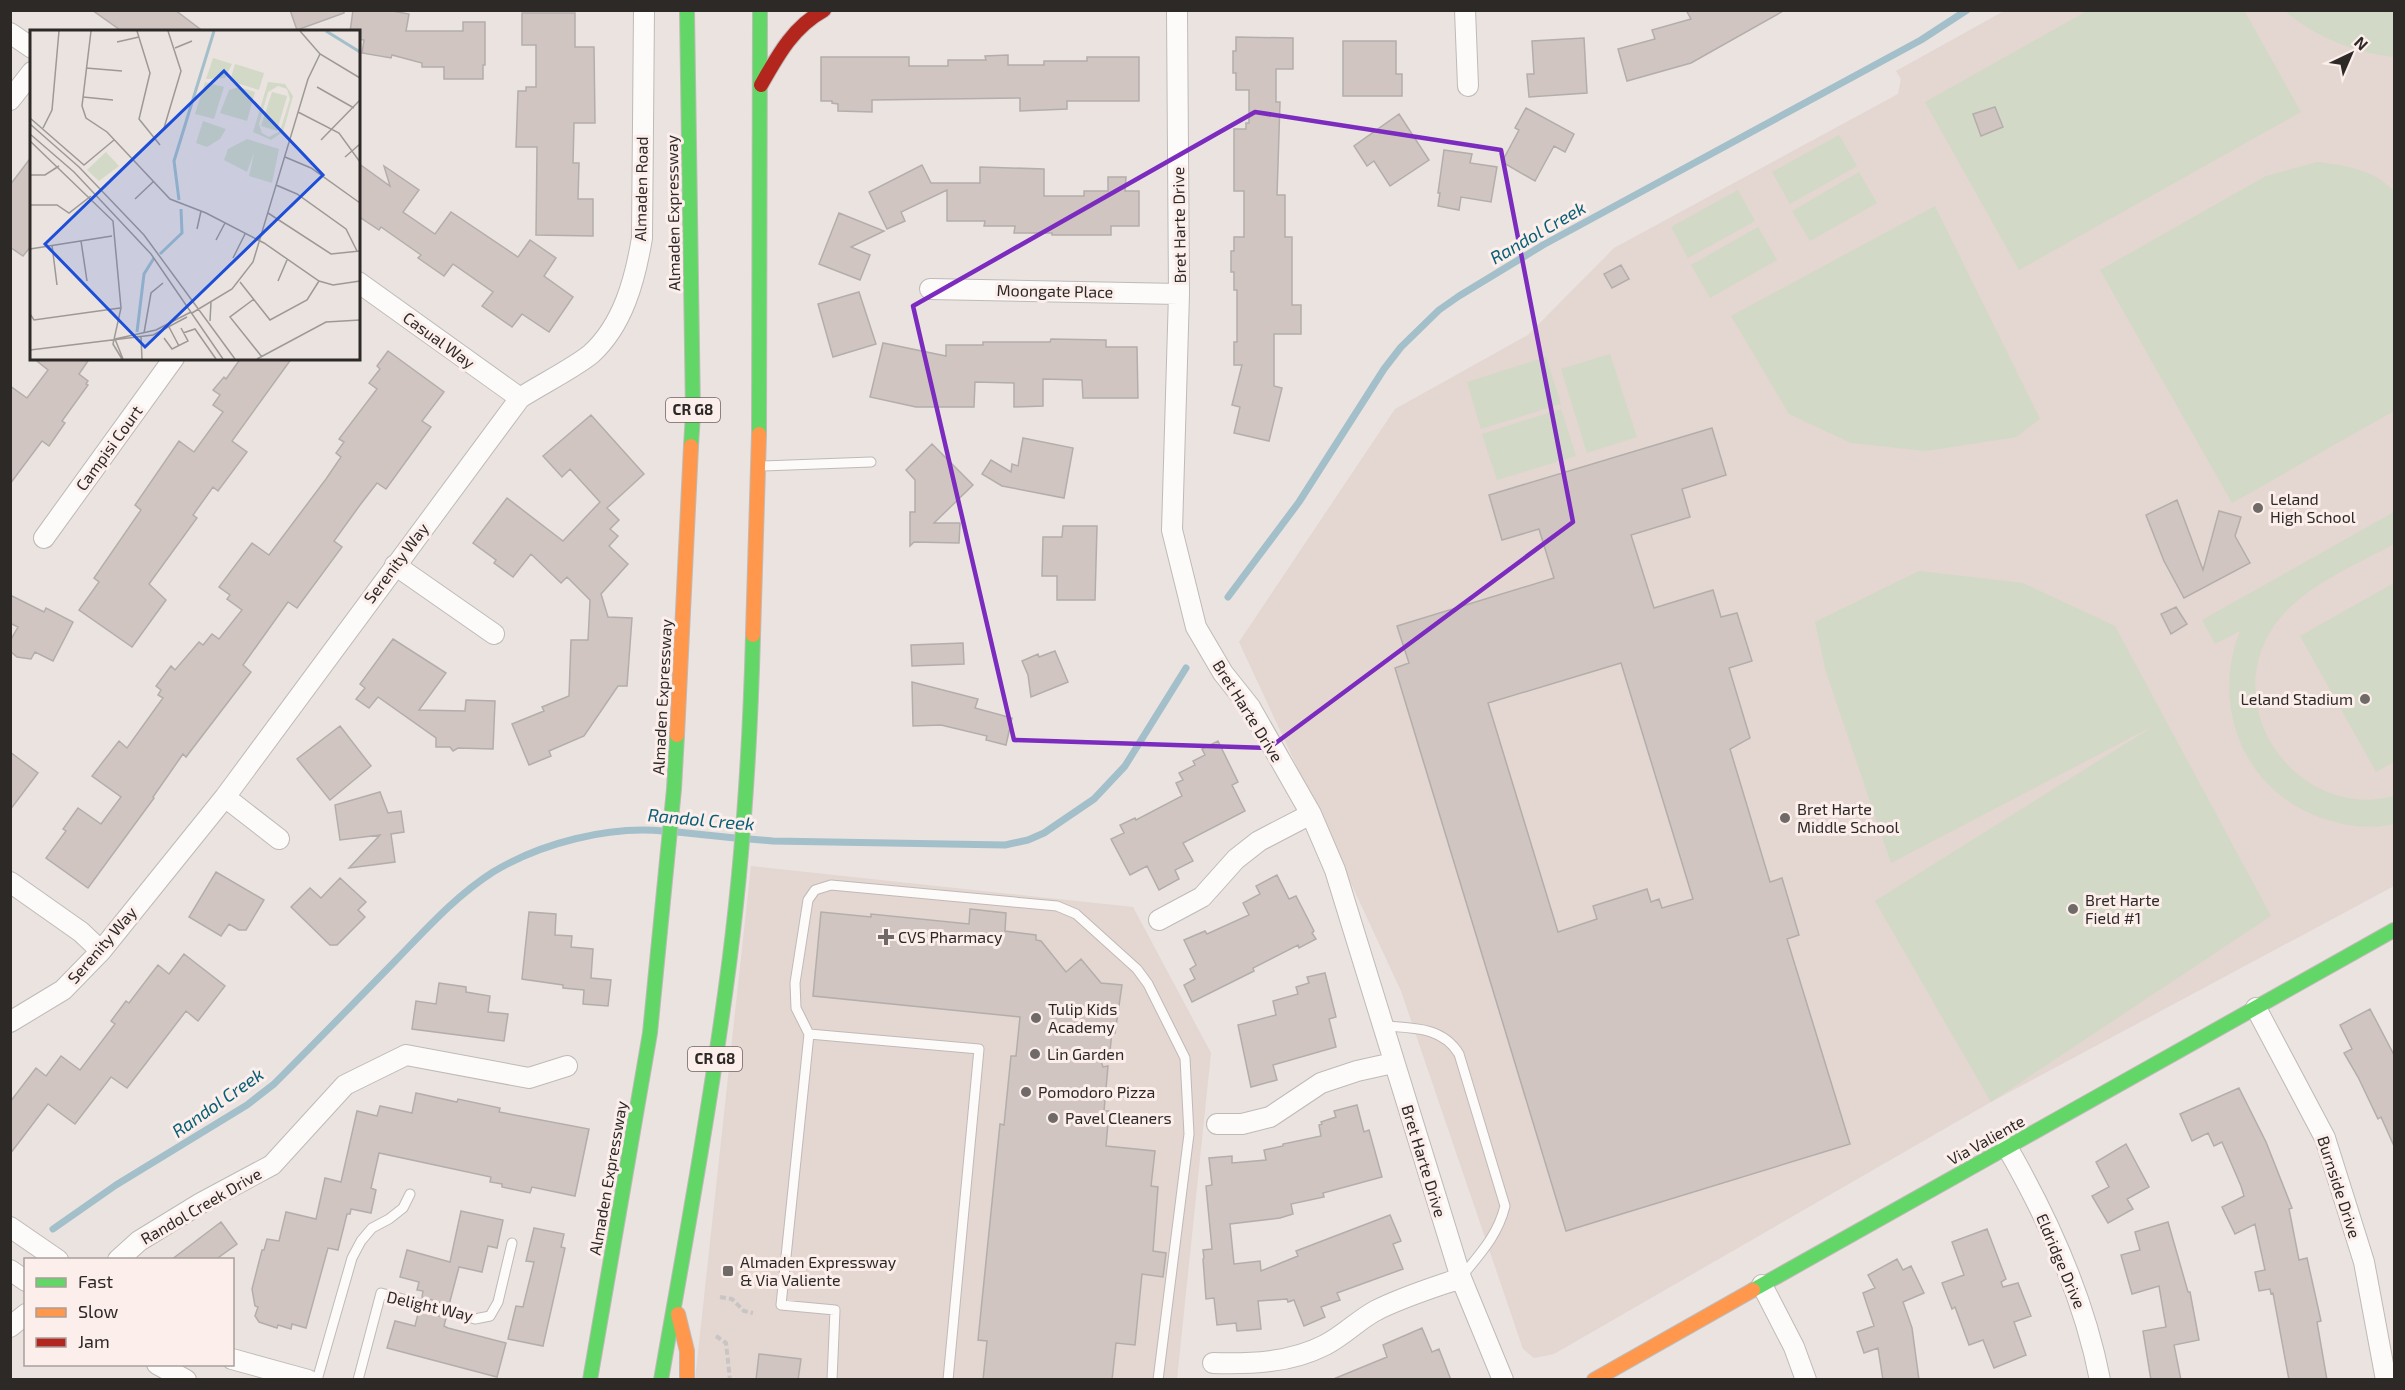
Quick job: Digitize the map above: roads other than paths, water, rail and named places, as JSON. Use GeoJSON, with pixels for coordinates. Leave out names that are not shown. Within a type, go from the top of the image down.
{"type":"FeatureCollection","features":[{"type":"Feature","properties":{"kind":"main road","name":"Almaden Expressway"},"geometry":{"type":"LineString","coordinates":[[590,1380],[650,1033],[672,808],[693,414],[687,10]]}},
{"type":"Feature","properties":{"kind":"main road","name":"CR G8"},"geometry":{"type":"LineString","coordinates":[[661,1380],[726,987],[741,853],[756,605],[760,10]]}},
{"type":"Feature","properties":{"kind":"main road"},"geometry":{"type":"LineString","coordinates":[[760,87],[788,38],[806,20],[824,10]]}},
{"type":"Feature","properties":{"kind":"main road","name":"Via Valiente"},"geometry":{"type":"LineString","coordinates":[[1594,1380],[2394,930]]}},
{"type":"Feature","properties":{"kind":"main road"},"geometry":{"type":"LineString","coordinates":[[675,1300],[687,1351],[687,1380]]}},
{"type":"Feature","properties":{"kind":"main road"},"geometry":{"type":"LineString","coordinates":[[579,1369],[594,1357]]}},
{"type":"Feature","properties":{"kind":"street","name":"Almaden Road"},"geometry":{"type":"LineString","coordinates":[[591,354],[616,323],[636,272],[642,238],[644,10]]}},
{"type":"Feature","properties":{"kind":"street","name":"Bret Harte Drive"},"geometry":{"type":"LineString","coordinates":[[1177,10],[1179,294],[1172,530],[1193,616],[1201,636],[1223,673],[1250,707],[1311,814],[1335,870],[1461,1278],[1503,1380]]}},
{"type":"Feature","properties":{"kind":"street"},"geometry":{"type":"LineString","coordinates":[[1465,10],[1468,86]]}},
{"type":"Feature","properties":{"kind":"street"},"geometry":{"type":"LineString","coordinates":[[10,33],[30,47]]}},
{"type":"Feature","properties":{"kind":"street"},"geometry":{"type":"LineString","coordinates":[[10,100],[30,75]]}},
{"type":"Feature","properties":{"kind":"street","name":"Casual Way"},"geometry":{"type":"LineString","coordinates":[[360,283],[520,398]]}},
{"type":"Feature","properties":{"kind":"street","name":"Moongate Place"},"geometry":{"type":"LineString","coordinates":[[930,289],[1179,294]]}},
{"type":"Feature","properties":{"kind":"street","name":"Serenity Way"},"geometry":{"type":"LineString","coordinates":[[10,1022],[63,990],[101,951],[225,797],[520,398],[591,354]]}},
{"type":"Feature","properties":{"kind":"street","name":"Campisi Court"},"geometry":{"type":"LineString","coordinates":[[44,538],[173,360]]}},
{"type":"Feature","properties":{"kind":"street"},"geometry":{"type":"LineString","coordinates":[[395,565],[494,634]]}},
{"type":"Feature","properties":{"kind":"street"},"geometry":{"type":"LineString","coordinates":[[225,797],[279,839]]}},
{"type":"Feature","properties":{"kind":"street"},"geometry":{"type":"LineString","coordinates":[[1159,920],[1202,897],[1236,859],[1259,841],[1311,814]]}},
{"type":"Feature","properties":{"kind":"street"},"geometry":{"type":"LineString","coordinates":[[10,882],[81,932],[101,951]]}},
{"type":"Feature","properties":{"kind":"street","name":"Burnside Drive"},"geometry":{"type":"LineString","coordinates":[[2256,1008],[2325,1137],[2364,1262],[2385,1380]]}},
{"type":"Feature","properties":{"kind":"street","name":"Randol Creek Drive"},"geometry":{"type":"LineString","coordinates":[[120,1258],[139,1241],[201,1203],[272,1165],[345,1085],[406,1055],[529,1078],[567,1066]]}},
{"type":"Feature","properties":{"kind":"street"},"geometry":{"type":"LineString","coordinates":[[1217,1124],[1242,1124],[1270,1117],[1321,1083],[1357,1071],[1393,1063]]}},
{"type":"Feature","properties":{"kind":"street","name":"Eldridge Drive"},"geometry":{"type":"LineString","coordinates":[[2007,1147],[2028,1184],[2071,1278],[2092,1342],[2100,1380]]}},
{"type":"Feature","properties":{"kind":"street"},"geometry":{"type":"LineString","coordinates":[[10,1227],[35,1250],[53,1258]]}},
{"type":"Feature","properties":{"kind":"street"},"geometry":{"type":"LineString","coordinates":[[10,1270],[24,1280]]}},
{"type":"Feature","properties":{"kind":"street"},"geometry":{"type":"LineString","coordinates":[[1213,1363],[1253,1364],[1274,1361],[1325,1346],[1373,1312],[1403,1298],[1461,1278]]}},
{"type":"Feature","properties":{"kind":"street"},"geometry":{"type":"LineString","coordinates":[[1762,1285],[1794,1347],[1806,1380]]}},
{"type":"Feature","properties":{"kind":"street"},"geometry":{"type":"LineString","coordinates":[[10,1327],[24,1316]]}},
{"type":"Feature","properties":{"kind":"street"},"geometry":{"type":"LineString","coordinates":[[234,1360],[308,1380]]}},
{"type":"Feature","properties":{"kind":"street"},"geometry":{"type":"LineString","coordinates":[[159,1366],[186,1380]]}},
{"type":"Feature","properties":{"kind":"lane"},"geometry":{"type":"LineString","coordinates":[[758,467],[871,462]]}},
{"type":"Feature","properties":{"kind":"lane"},"geometry":{"type":"LineString","coordinates":[[832,1380],[835,1310],[781,1305],[809,1034],[796,1008],[795,983],[808,900],[815,890],[831,885],[1057,906],[1076,914],[1137,969],[1148,984],[1185,1058],[1189,1134],[1158,1380]]}},
{"type":"Feature","properties":{"kind":"lane"},"geometry":{"type":"LineString","coordinates":[[1385,1026],[1422,1028],[1441,1035],[1452,1043],[1459,1054],[1505,1206],[1493,1237],[1461,1278]]}},
{"type":"Feature","properties":{"kind":"lane"},"geometry":{"type":"LineString","coordinates":[[809,1034],[979,1049],[948,1380]]}},
{"type":"Feature","properties":{"kind":"lane"},"geometry":{"type":"LineString","coordinates":[[317,1380],[352,1258],[361,1240],[372,1228],[403,1208],[410,1194]]}},
{"type":"Feature","properties":{"kind":"lane","name":"Delight Way"},"geometry":{"type":"LineString","coordinates":[[358,1380],[381,1293],[475,1319],[490,1316],[498,1302],[512,1243]]}},
{"type":"Feature","properties":{"kind":"waterway","name":"Randol Creek"},"geometry":{"type":"LineString","coordinates":[[1228,597],[1299,502],[1384,369],[1401,347],[1439,310],[1543,245],[1921,40],[1967,10]]}},
{"type":"Feature","properties":{"kind":"waterway","name":"Randol Creek"},"geometry":{"type":"LineString","coordinates":[[749,839],[1005,845],[1028,840],[1044,833],[1094,799],[1125,766],[1186,668]]}},
{"type":"Feature","properties":{"kind":"waterway","name":"Randol Creek"},"geometry":{"type":"LineString","coordinates":[[53,1229],[116,1185],[247,1105],[274,1084],[443,912],[493,872],[532,853],[575,839],[620,831],[663,831]]}},
{"type":"Feature","properties":{"kind":"waterway","name":"Randol Creek"},"geometry":{"type":"LineString","coordinates":[[677,832],[735,838]]}},
{"type":"Feature","properties":{"kind":"place","name":"Leland High School"},"geometry":{"type":"Point","coordinates":[2258,508]}},
{"type":"Feature","properties":{"kind":"place","name":"Leland Stadium"},"geometry":{"type":"Point","coordinates":[2365,699]}},
{"type":"Feature","properties":{"kind":"place","name":"Bret Harte Middle School"},"geometry":{"type":"Point","coordinates":[1785,818]}},
{"type":"Feature","properties":{"kind":"place","name":"Bret Harte Field #1"},"geometry":{"type":"Point","coordinates":[2073,909]}},
{"type":"Feature","properties":{"kind":"place","name":"CVS Pharmacy"},"geometry":{"type":"Point","coordinates":[886,937]}},
{"type":"Feature","properties":{"kind":"place","name":"Tulip Kids Academy"},"geometry":{"type":"Point","coordinates":[1036,1018]}},
{"type":"Feature","properties":{"kind":"place","name":"Lin Garden"},"geometry":{"type":"Point","coordinates":[1035,1054]}},
{"type":"Feature","properties":{"kind":"place","name":"Pomodoro Pizza"},"geometry":{"type":"Point","coordinates":[1026,1092]}},
{"type":"Feature","properties":{"kind":"place","name":"Pavel Cleaners"},"geometry":{"type":"Point","coordinates":[1053,1118]}},
{"type":"Feature","properties":{"kind":"place","name":"Almaden Expressway & Via Valiente"},"geometry":{"type":"Point","coordinates":[728,1271]}}]}
